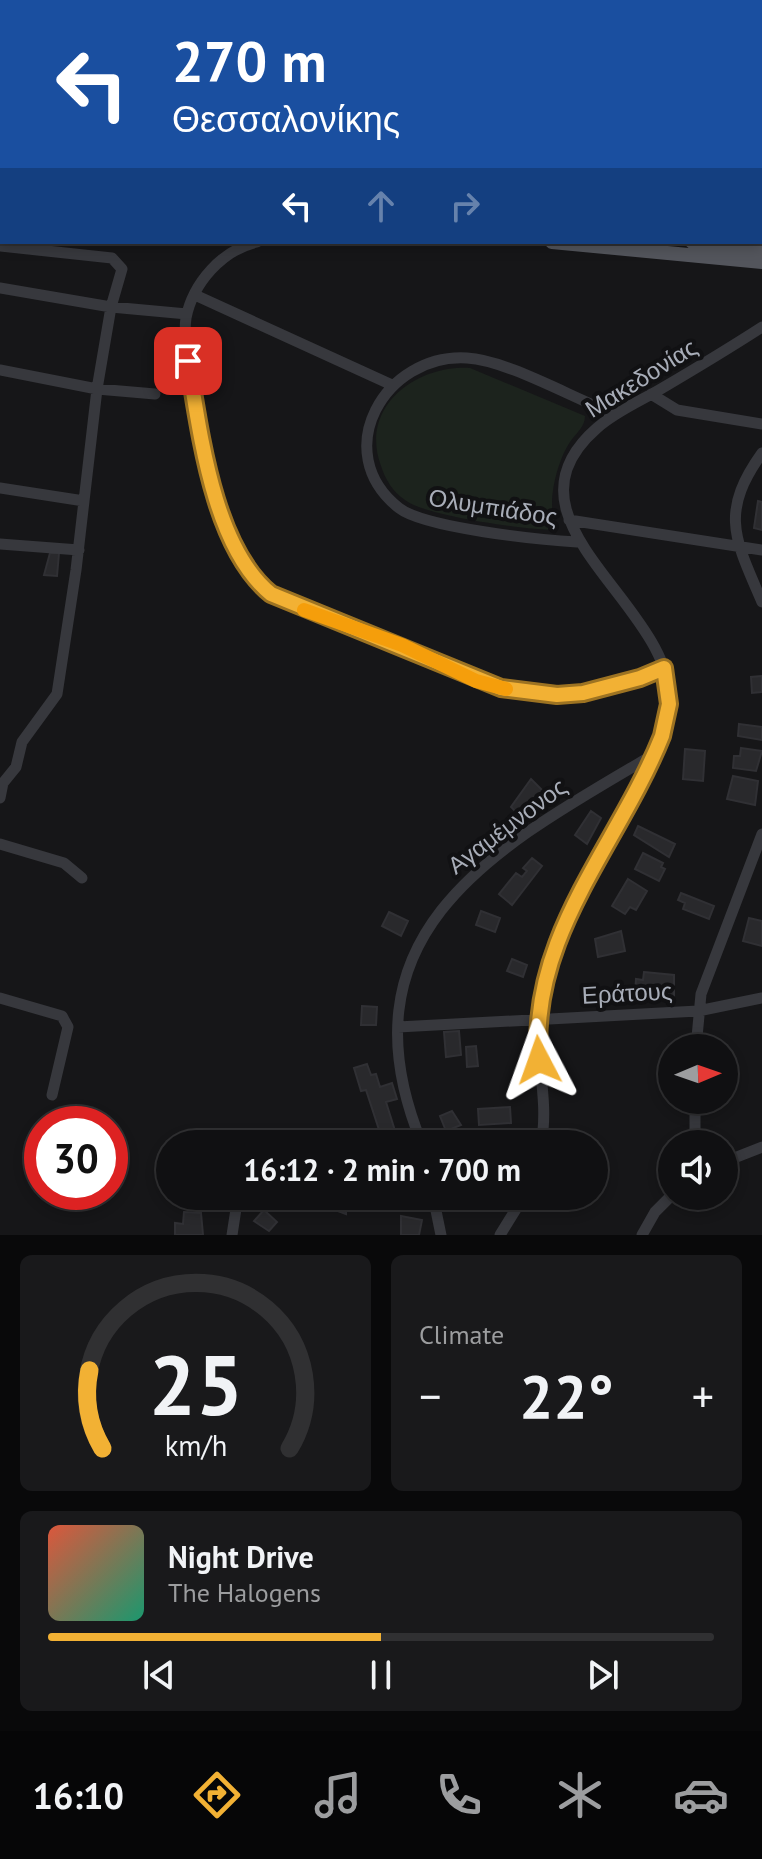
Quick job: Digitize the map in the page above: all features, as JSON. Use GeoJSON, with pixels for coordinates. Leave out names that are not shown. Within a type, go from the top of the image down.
{"type":"FeatureCollection","features":[{"type":"Feature","properties":{"kind":"main road"},"geometry":{"type":"LineString","coordinates":[[573,244],[762,262]]}},
{"type":"Feature","properties":{"kind":"main road"},"geometry":{"type":"LineString","coordinates":[[710,244],[762,250]]}},
{"type":"Feature","properties":{"kind":"street"},"geometry":{"type":"LineString","coordinates":[[253,244],[226,256],[195,295],[187,314],[185,336],[191,379],[225,522],[244,566],[271,594],[501,688],[557,695],[583,693],[640,678],[664,668]]}},
{"type":"Feature","properties":{"kind":"street"},"geometry":{"type":"LineString","coordinates":[[0,246],[112,258],[119,262],[121,280],[111,307],[97,389],[79,550],[54,702],[26,736],[15,770],[2,785],[0,798]]}},
{"type":"Feature","properties":{"kind":"street"},"geometry":{"type":"LineString","coordinates":[[0,288],[111,307],[187,314]]}},
{"type":"Feature","properties":{"kind":"street"},"geometry":{"type":"LineString","coordinates":[[195,295],[392,385],[433,362],[470,358],[497,365],[615,414]]}},
{"type":"Feature","properties":{"kind":"street","name":"Μακεδονίας"},"geometry":{"type":"LineString","coordinates":[[542,1130],[544,1111],[536,1020],[542,984],[556,942],[654,755],[669,704],[664,668],[642,624],[577,542],[569,520],[566,485],[572,459],[588,436],[615,414],[762,327]]}},
{"type":"Feature","properties":{"kind":"street"},"geometry":{"type":"LineString","coordinates":[[0,370],[97,389],[155,394]]}},
{"type":"Feature","properties":{"kind":"street","name":"Ολυμπιάδος"},"geometry":{"type":"LineString","coordinates":[[392,385],[373,413],[367,444],[377,480],[399,508],[429,522],[577,542]]}},
{"type":"Feature","properties":{"kind":"street"},"geometry":{"type":"LineString","coordinates":[[651,394],[677,410],[762,424]]}},
{"type":"Feature","properties":{"kind":"street"},"geometry":{"type":"LineString","coordinates":[[762,453],[746,477],[734,504],[737,545],[762,602]]}},
{"type":"Feature","properties":{"kind":"street"},"geometry":{"type":"LineString","coordinates":[[0,488],[84,501]]}},
{"type":"Feature","properties":{"kind":"street"},"geometry":{"type":"LineString","coordinates":[[569,520],[762,550]]}},
{"type":"Feature","properties":{"kind":"street"},"geometry":{"type":"LineString","coordinates":[[0,544],[79,550]]}},
{"type":"Feature","properties":{"kind":"street","name":"Αγαμέμνονος"},"geometry":{"type":"LineString","coordinates":[[418,1130],[403,1079],[398,1027],[400,995],[410,961],[423,933],[470,878],[550,817],[654,755]]}},
{"type":"Feature","properties":{"kind":"street"},"geometry":{"type":"LineString","coordinates":[[697,1034],[698,1011],[762,834]]}},
{"type":"Feature","properties":{"kind":"street"},"geometry":{"type":"LineString","coordinates":[[0,844],[64,863],[82,878]]}},
{"type":"Feature","properties":{"kind":"street"},"geometry":{"type":"LineString","coordinates":[[0,998],[62,1016],[66,1021],[68,1027],[52,1095]]}},
{"type":"Feature","properties":{"kind":"street","name":"Εράτους"},"geometry":{"type":"LineString","coordinates":[[398,1027],[698,1011],[762,998]]}},
{"type":"Feature","properties":{"kind":"street"},"geometry":{"type":"LineString","coordinates":[[738,1156],[762,1147]]}},
{"type":"Feature","properties":{"kind":"street"},"geometry":{"type":"LineString","coordinates":[[642,1235],[658,1209]]}},
{"type":"Feature","properties":{"kind":"street"},"geometry":{"type":"LineString","coordinates":[[232,1235],[236,1210]]}},
{"type":"Feature","properties":{"kind":"street"},"geometry":{"type":"LineString","coordinates":[[436,1210],[441,1235]]}},
{"type":"Feature","properties":{"kind":"street"},"geometry":{"type":"LineString","coordinates":[[500,1235],[515,1210]]}},
{"type":"Feature","properties":{"kind":"shaded area"},"geometry":{"type":"Polygon","coordinates":[[[470,368],[585,416],[582,427],[565,450],[557,472],[552,496],[557,527],[554,530],[500,525],[434,512],[405,500],[385,476],[376,445],[378,425],[385,408],[412,382],[450,369],[470,368]]]}},
{"type":"Feature","properties":{"kind":"building"},"geometry":{"type":"Polygon","coordinates":[[[758,501],[762,502],[762,530],[754,528],[758,501]]]}},
{"type":"Feature","properties":{"kind":"building"},"geometry":{"type":"Polygon","coordinates":[[[50,553],[59,553],[57,576],[44,575],[50,553]]]}},
{"type":"Feature","properties":{"kind":"building"},"geometry":{"type":"Polygon","coordinates":[[[762,676],[762,692],[752,693],[751,677],[762,676]]]}},
{"type":"Feature","properties":{"kind":"building"},"geometry":{"type":"Polygon","coordinates":[[[739,724],[762,727],[762,740],[738,736],[739,724]]]}},
{"type":"Feature","properties":{"kind":"building"},"geometry":{"type":"Polygon","coordinates":[[[741,748],[762,751],[756,771],[733,768],[734,756],[740,756],[741,748]]]}},
{"type":"Feature","properties":{"kind":"building"},"geometry":{"type":"Polygon","coordinates":[[[685,749],[705,751],[703,781],[683,779],[685,749]]]}},
{"type":"Feature","properties":{"kind":"building"},"geometry":{"type":"Polygon","coordinates":[[[733,776],[758,781],[755,805],[727,799],[733,776]]]}},
{"type":"Feature","properties":{"kind":"building"},"geometry":{"type":"Polygon","coordinates":[[[531,779],[546,794],[523,819],[511,807],[531,779]]]}},
{"type":"Feature","properties":{"kind":"building"},"geometry":{"type":"Polygon","coordinates":[[[591,811],[601,818],[587,844],[575,835],[591,811]]]}},
{"type":"Feature","properties":{"kind":"building"},"geometry":{"type":"Polygon","coordinates":[[[638,826],[675,844],[669,857],[634,835],[638,826]]]}},
{"type":"Feature","properties":{"kind":"building"},"geometry":{"type":"Polygon","coordinates":[[[643,853],[663,863],[661,867],[665,869],[659,881],[635,869],[643,853]]]}},
{"type":"Feature","properties":{"kind":"building"},"geometry":{"type":"Polygon","coordinates":[[[532,858],[542,866],[512,905],[499,894],[516,873],[522,877],[527,871],[523,868],[532,858]]]}},
{"type":"Feature","properties":{"kind":"building"},"geometry":{"type":"Polygon","coordinates":[[[628,879],[647,891],[636,910],[630,907],[625,914],[612,906],[628,879]]]}},
{"type":"Feature","properties":{"kind":"building"},"geometry":{"type":"Polygon","coordinates":[[[681,893],[714,906],[709,919],[683,909],[685,903],[678,900],[681,893]]]}},
{"type":"Feature","properties":{"kind":"building"},"geometry":{"type":"Polygon","coordinates":[[[481,911],[500,918],[495,932],[476,925],[481,911]]]}},
{"type":"Feature","properties":{"kind":"building"},"geometry":{"type":"Polygon","coordinates":[[[389,912],[408,921],[401,936],[382,926],[389,912]]]}},
{"type":"Feature","properties":{"kind":"building"},"geometry":{"type":"Polygon","coordinates":[[[749,918],[762,921],[762,946],[743,941],[749,918]]]}},
{"type":"Feature","properties":{"kind":"building"},"geometry":{"type":"Polygon","coordinates":[[[621,931],[625,951],[598,957],[595,939],[621,931]]]}},
{"type":"Feature","properties":{"kind":"building"},"geometry":{"type":"Polygon","coordinates":[[[512,959],[527,965],[523,977],[507,971],[512,959]]]}},
{"type":"Feature","properties":{"kind":"building"},"geometry":{"type":"Polygon","coordinates":[[[644,972],[674,975],[674,998],[635,995],[636,979],[643,980],[644,972]]]}},
{"type":"Feature","properties":{"kind":"building"},"geometry":{"type":"Polygon","coordinates":[[[362,1006],[377,1007],[376,1025],[361,1025],[362,1006]]]}},
{"type":"Feature","properties":{"kind":"building"},"geometry":{"type":"Polygon","coordinates":[[[459,1031],[461,1055],[446,1057],[444,1032],[459,1031]]]}},
{"type":"Feature","properties":{"kind":"building"},"geometry":{"type":"Polygon","coordinates":[[[476,1046],[478,1066],[467,1067],[466,1047],[476,1046]]]}},
{"type":"Feature","properties":{"kind":"building"},"geometry":{"type":"Polygon","coordinates":[[[367,1064],[371,1075],[376,1074],[380,1087],[392,1083],[397,1099],[386,1102],[395,1130],[379,1130],[366,1090],[361,1091],[354,1068],[367,1064]]]}},
{"type":"Feature","properties":{"kind":"building"},"geometry":{"type":"Polygon","coordinates":[[[510,1107],[511,1123],[479,1125],[478,1109],[510,1107]]]}},
{"type":"Feature","properties":{"kind":"building"},"geometry":{"type":"Polygon","coordinates":[[[452,1111],[461,1125],[446,1130],[440,1116],[452,1111]]]}},
{"type":"Feature","properties":{"kind":"building"},"geometry":{"type":"Polygon","coordinates":[[[264,1210],[277,1222],[269,1231],[254,1221],[264,1210]]]}},
{"type":"Feature","properties":{"kind":"building"},"geometry":{"type":"Polygon","coordinates":[[[184,1212],[201,1213],[203,1235],[175,1235],[175,1223],[183,1224],[184,1212]]]}},
{"type":"Feature","properties":{"kind":"building"},"geometry":{"type":"Polygon","coordinates":[[[401,1216],[422,1220],[419,1235],[401,1235],[401,1216]]]}},
{"type":"Feature","properties":{"kind":"slow traffic"},"geometry":{"type":"LineString","coordinates":[[304,610],[402,645],[476,681],[506,689]]}},
{"type":"Feature","properties":{"kind":"route"},"geometry":{"type":"LineString","coordinates":[[188,361],[211,473],[225,522],[244,566],[271,594],[335,622],[402,645],[465,676],[501,688],[557,695],[583,693],[640,678],[664,668],[669,704],[662,736],[646,773],[574,905],[549,961],[536,1020],[539,1060]]}}]}
